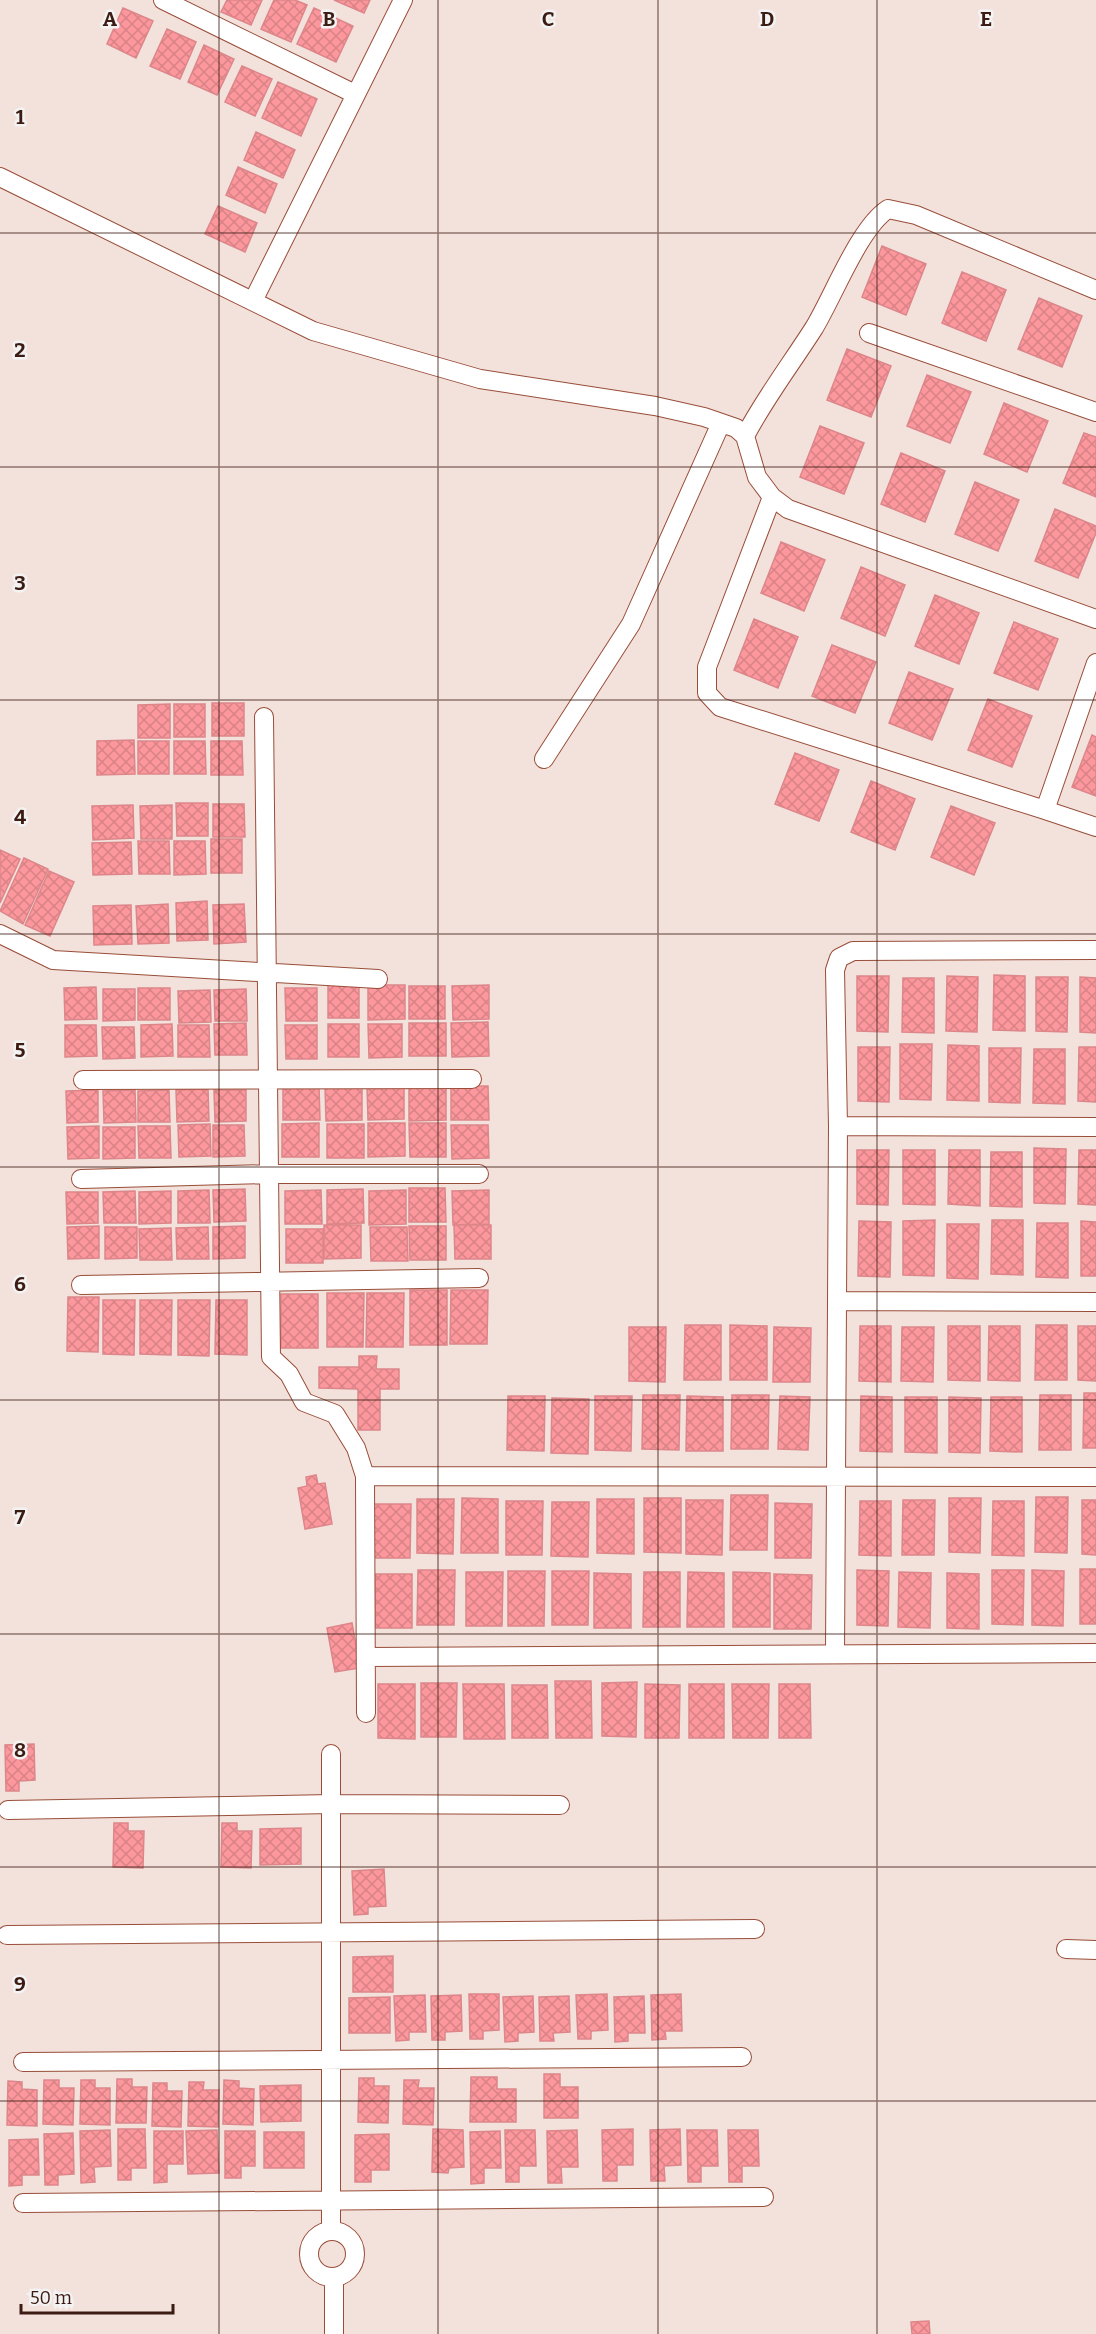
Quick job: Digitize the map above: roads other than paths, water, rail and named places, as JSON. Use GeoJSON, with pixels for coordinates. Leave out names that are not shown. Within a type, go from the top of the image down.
{"type":"FeatureCollection","features":[{"type":"Feature","properties":{"kind":"street"},"geometry":{"type":"LineString","coordinates":[[163,0],[355,94]]}},
{"type":"Feature","properties":{"kind":"street"},"geometry":{"type":"LineString","coordinates":[[253,301],[403,0]]}},
{"type":"Feature","properties":{"kind":"street"},"geometry":{"type":"LineString","coordinates":[[0,177],[313,331],[480,379],[655,406],[736,428],[745,436],[757,477],[772,497],[788,509],[1096,619]]}},
{"type":"Feature","properties":{"kind":"street"},"geometry":{"type":"LineString","coordinates":[[745,436],[815,326],[863,235],[876,217],[888,209],[916,215],[1096,290]]}},
{"type":"Feature","properties":{"kind":"street"},"geometry":{"type":"LineString","coordinates":[[869,333],[1096,412]]}},
{"type":"Feature","properties":{"kind":"street"},"geometry":{"type":"LineString","coordinates":[[544,759],[632,624],[722,423]]}},
{"type":"Feature","properties":{"kind":"street"},"geometry":{"type":"LineString","coordinates":[[772,497],[707,667],[707,693],[720,707],[1096,827]]}},
{"type":"Feature","properties":{"kind":"street"},"geometry":{"type":"LineString","coordinates":[[1045,810],[1096,663]]}},
{"type":"Feature","properties":{"kind":"street"},"geometry":{"type":"LineString","coordinates":[[264,717],[269,973],[271,1357],[289,1374],[304,1402],[335,1414],[356,1448],[365,1476],[366,1713]]}},
{"type":"Feature","properties":{"kind":"street"},"geometry":{"type":"LineString","coordinates":[[0,934],[52,960],[378,979]]}},
{"type":"Feature","properties":{"kind":"street"},"geometry":{"type":"LineString","coordinates":[[835,1654],[838,1126],[836,970],[839,958],[847,953],[1096,950]]}},
{"type":"Feature","properties":{"kind":"street"},"geometry":{"type":"LineString","coordinates":[[84,1080],[472,1079]]}},
{"type":"Feature","properties":{"kind":"street"},"geometry":{"type":"LineString","coordinates":[[838,1126],[1096,1126]]}},
{"type":"Feature","properties":{"kind":"street"},"geometry":{"type":"LineString","coordinates":[[81,1179],[269,1174],[478,1174]]}},
{"type":"Feature","properties":{"kind":"street"},"geometry":{"type":"LineString","coordinates":[[81,1285],[479,1278]]}},
{"type":"Feature","properties":{"kind":"street"},"geometry":{"type":"LineString","coordinates":[[837,1301],[1096,1302]]}},
{"type":"Feature","properties":{"kind":"street"},"geometry":{"type":"LineString","coordinates":[[365,1476],[1096,1477]]}},
{"type":"Feature","properties":{"kind":"street"},"geometry":{"type":"LineString","coordinates":[[366,1657],[1096,1653]]}},
{"type":"Feature","properties":{"kind":"street"},"geometry":{"type":"LineString","coordinates":[[331,1754],[331,2231]]}},
{"type":"Feature","properties":{"kind":"street"},"geometry":{"type":"LineString","coordinates":[[8,1810],[331,1804],[560,1805]]}},
{"type":"Feature","properties":{"kind":"street"},"geometry":{"type":"LineString","coordinates":[[8,1935],[755,1929]]}},
{"type":"Feature","properties":{"kind":"street"},"geometry":{"type":"LineString","coordinates":[[1066,1949],[1096,1950]]}},
{"type":"Feature","properties":{"kind":"street"},"geometry":{"type":"LineString","coordinates":[[23,2062],[330,2062],[742,2057]]}},
{"type":"Feature","properties":{"kind":"street"},"geometry":{"type":"LineString","coordinates":[[23,2203],[764,2197]]}},
{"type":"Feature","properties":{"kind":"street"},"geometry":{"type":"LineString","coordinates":[[331,2231],[346,2235],[354,2249],[353,2264],[342,2275],[334,2277],[315,2269],[309,2255],[313,2241],[324,2232],[331,2231]]}},
{"type":"Feature","properties":{"kind":"street"},"geometry":{"type":"LineString","coordinates":[[334,2277],[334,2334]]}}]}
